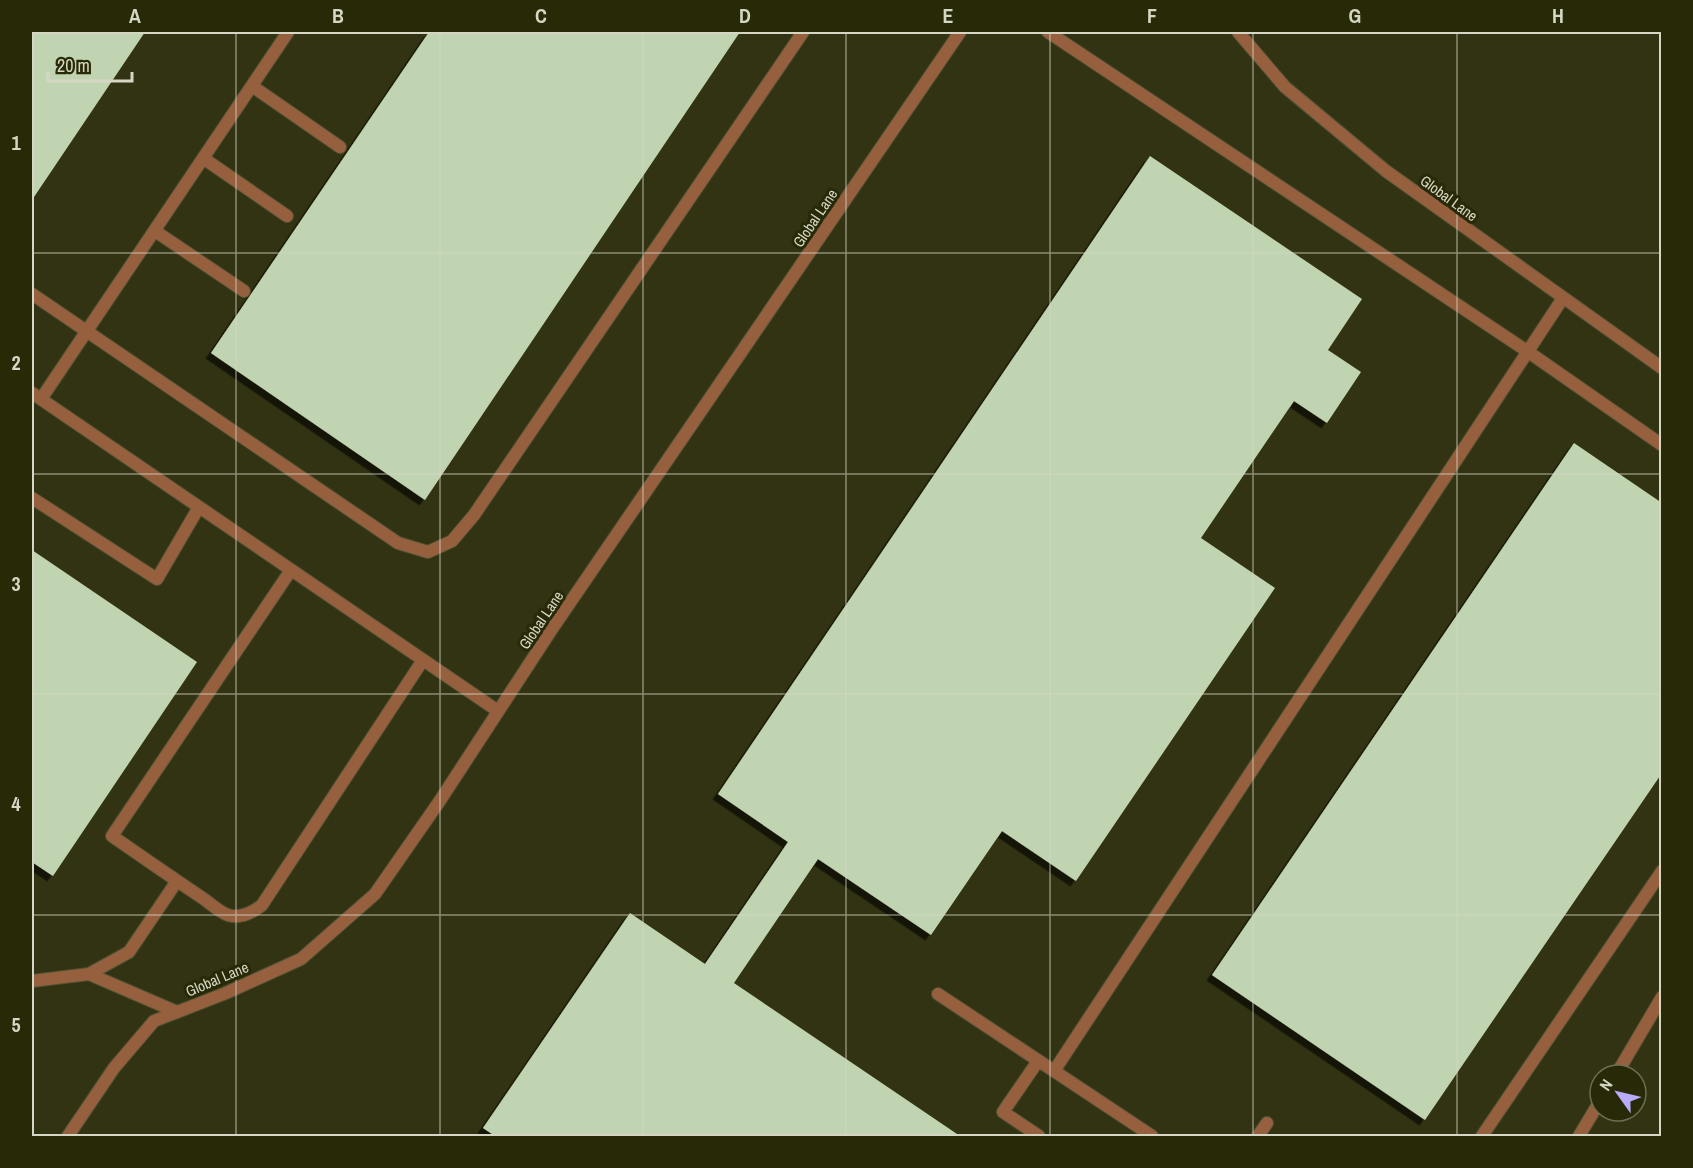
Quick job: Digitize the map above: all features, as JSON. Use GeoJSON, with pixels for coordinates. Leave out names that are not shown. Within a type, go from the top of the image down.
{"type":"FeatureCollection","features":[{"type":"Feature","properties":{"kind":"street"},"geometry":{"type":"LineString","coordinates":[[288,32],[88,331],[36,396],[498,711]]}},
{"type":"Feature","properties":{"kind":"street"},"geometry":{"type":"LineString","coordinates":[[32,294],[398,543],[428,552],[452,541],[474,515],[803,32]]}},
{"type":"Feature","properties":{"kind":"street","name":"Global Lane"},"geometry":{"type":"LineString","coordinates":[[68,1137],[114,1068],[154,1021],[226,993],[301,959],[375,894],[439,802],[552,629],[960,32]]}},
{"type":"Feature","properties":{"kind":"street"},"geometry":{"type":"LineString","coordinates":[[1048,32],[1527,351],[1662,445]]}},
{"type":"Feature","properties":{"kind":"street","name":"Global Lane"},"geometry":{"type":"LineString","coordinates":[[1238,32],[1285,87],[1386,171],[1662,368]]}},
{"type":"Feature","properties":{"kind":"street"},"geometry":{"type":"LineString","coordinates":[[252,86],[340,147]]}},
{"type":"Feature","properties":{"kind":"street"},"geometry":{"type":"LineString","coordinates":[[204,158],[287,216]]}},
{"type":"Feature","properties":{"kind":"street"},"geometry":{"type":"LineString","coordinates":[[155,231],[244,291]]}},
{"type":"Feature","properties":{"kind":"street"},"geometry":{"type":"LineString","coordinates":[[1054,1071],[1563,298]]}},
{"type":"Feature","properties":{"kind":"street"},"geometry":{"type":"LineString","coordinates":[[32,498],[157,579],[199,507]]}},
{"type":"Feature","properties":{"kind":"street"},"geometry":{"type":"LineString","coordinates":[[291,570],[112,836],[177,881],[227,914],[238,916],[255,911],[262,904],[423,660]]}},
{"type":"Feature","properties":{"kind":"street"},"geometry":{"type":"LineString","coordinates":[[1482,1137],[1662,871]]}},
{"type":"Feature","properties":{"kind":"street"},"geometry":{"type":"LineString","coordinates":[[32,981],[89,974],[129,952],[177,881]]}},
{"type":"Feature","properties":{"kind":"street"},"geometry":{"type":"LineString","coordinates":[[89,974],[177,1012]]}},
{"type":"Feature","properties":{"kind":"street"},"geometry":{"type":"LineString","coordinates":[[938,994],[1152,1137]]}},
{"type":"Feature","properties":{"kind":"street"},"geometry":{"type":"LineString","coordinates":[[1623,1063],[1662,998]]}},
{"type":"Feature","properties":{"kind":"street"},"geometry":{"type":"LineString","coordinates":[[1038,1061],[1004,1112],[1039,1137]]}},
{"type":"Feature","properties":{"kind":"street"},"geometry":{"type":"LineString","coordinates":[[1579,1137],[1588,1122]]}},
{"type":"Feature","properties":{"kind":"street"},"geometry":{"type":"LineString","coordinates":[[1258,1137],[1268,1123]]}},
{"type":"Feature","properties":{"kind":"building"},"geometry":{"type":"Polygon","coordinates":[[[32,32],[145,32],[32,200],[32,32]]]}},
{"type":"Feature","properties":{"kind":"building"},"geometry":{"type":"Polygon","coordinates":[[[429,32],[740,32],[425,500],[211,353],[429,32]]]}},
{"type":"Feature","properties":{"kind":"building"},"geometry":{"type":"Polygon","coordinates":[[[1150,156],[1362,299],[1328,350],[1361,372],[1327,423],[1294,401],[1201,538],[1275,588],[1076,881],[1002,831],[931,935],[818,859],[734,983],[960,1136],[495,1136],[483,1128],[630,913],[705,964],[788,842],[718,794],[1150,156]]]}},
{"type":"Feature","properties":{"kind":"building"},"geometry":{"type":"Polygon","coordinates":[[[1574,443],[1662,503],[1662,773],[1425,1120],[1212,975],[1574,443]]]}},
{"type":"Feature","properties":{"kind":"building"},"geometry":{"type":"Polygon","coordinates":[[[32,550],[197,662],[53,876],[32,862],[32,550]]]}}]}
